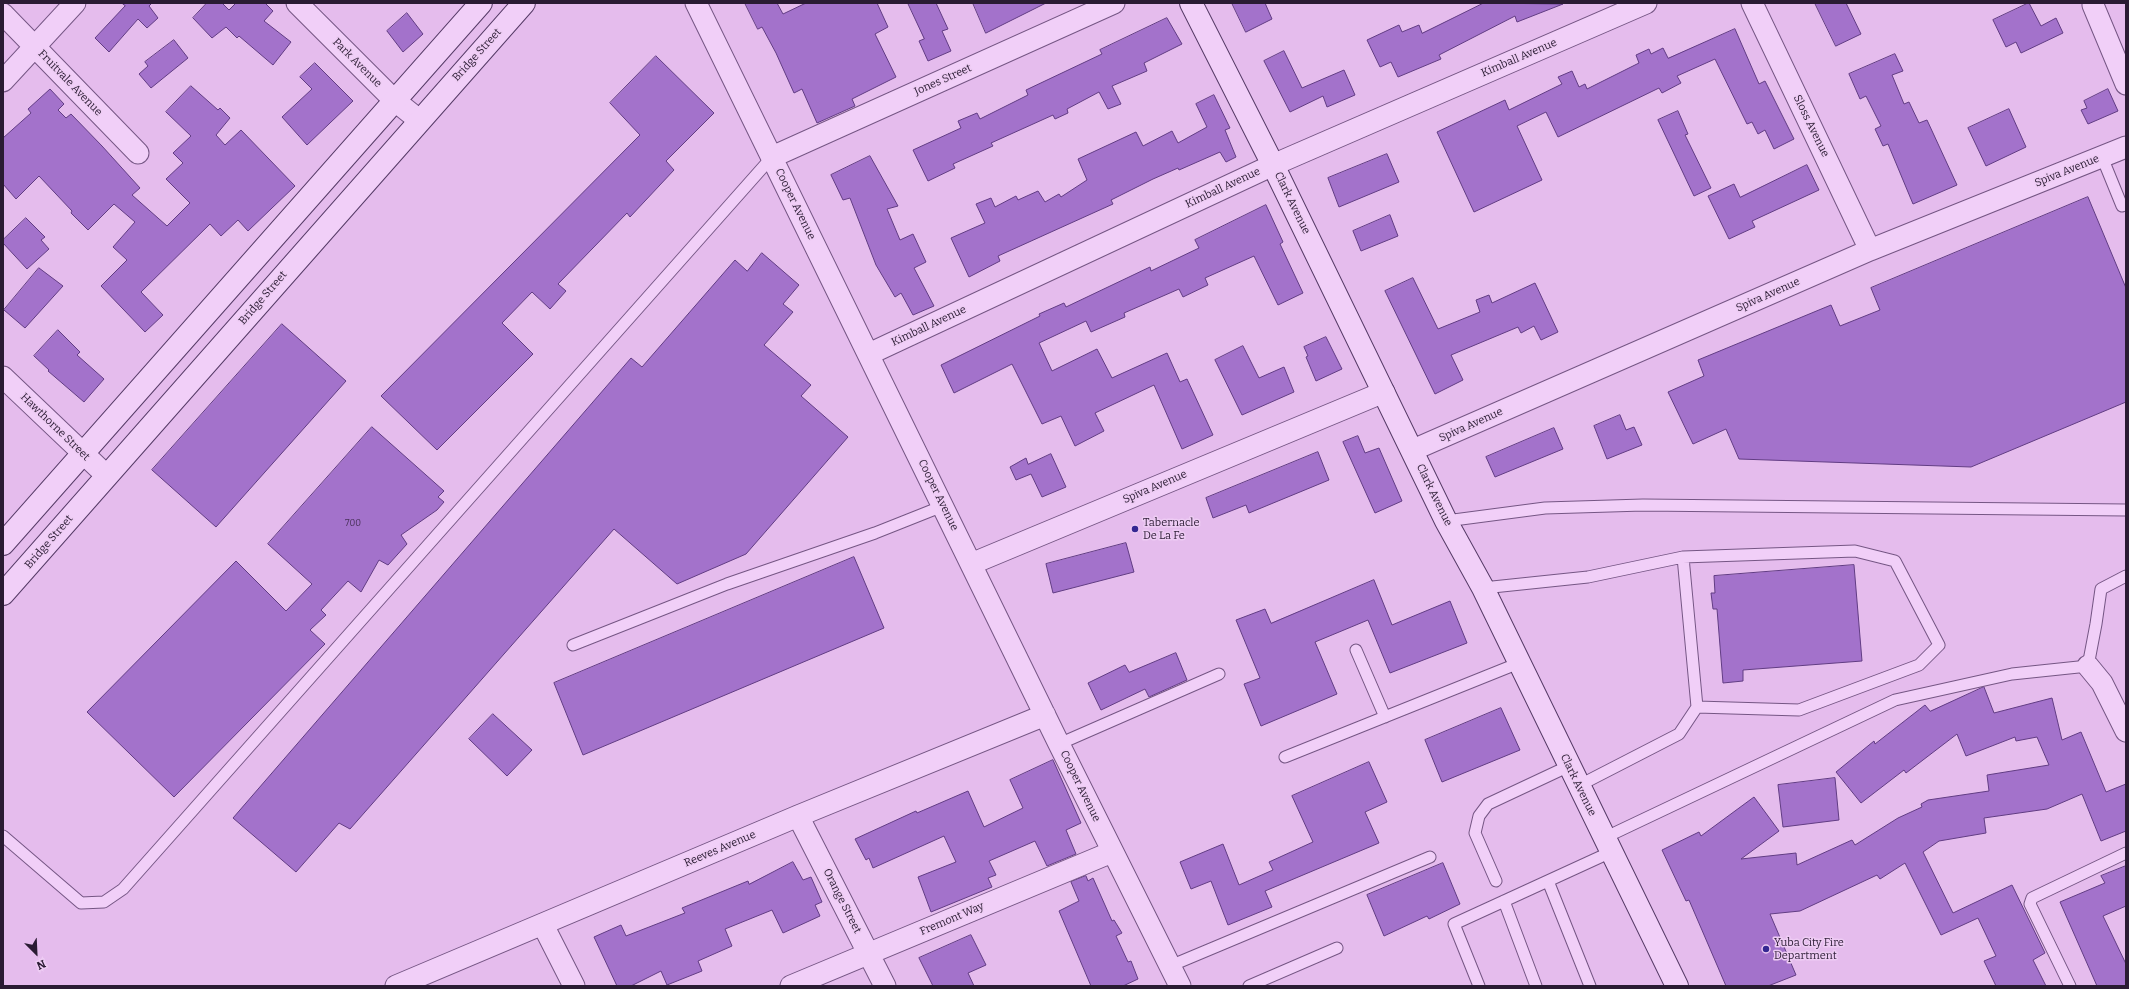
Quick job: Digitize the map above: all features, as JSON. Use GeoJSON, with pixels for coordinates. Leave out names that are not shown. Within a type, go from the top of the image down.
{"type":"FeatureCollection","features":[{"type":"Feature","properties":{"kind":"main road"},"geometry":{"type":"LineString","coordinates":[[3,544],[481,3]]}},
{"type":"Feature","properties":{"kind":"main road","name":"Bridge Street"},"geometry":{"type":"LineString","coordinates":[[3,594],[419,120],[524,3]]}},
{"type":"Feature","properties":{"kind":"main road","name":"Clark Avenue"},"geometry":{"type":"LineString","coordinates":[[1191,3],[1273,165],[1413,450],[1446,521],[1483,588],[1568,766],[1677,986]]}},
{"type":"Feature","properties":{"kind":"street"},"geometry":{"type":"LineString","coordinates":[[3,81],[75,3]]}},
{"type":"Feature","properties":{"kind":"street","name":"Park Avenue"},"geometry":{"type":"LineString","coordinates":[[297,3],[394,100],[419,120]]}},
{"type":"Feature","properties":{"kind":"street","name":"Cooper Avenue"},"geometry":{"type":"LineString","coordinates":[[696,3],[1112,852],[1180,986]]}},
{"type":"Feature","properties":{"kind":"street","name":"Jones Street"},"geometry":{"type":"LineString","coordinates":[[772,157],[1114,3]]}},
{"type":"Feature","properties":{"kind":"street","name":"Kimball Avenue"},"geometry":{"type":"LineString","coordinates":[[869,354],[1273,165],[1646,3]]}},
{"type":"Feature","properties":{"kind":"street","name":"Sloss Avenue"},"geometry":{"type":"LineString","coordinates":[[1752,3],[1870,250]]}},
{"type":"Feature","properties":{"kind":"street"},"geometry":{"type":"LineString","coordinates":[[2093,5],[2126,84]]}},
{"type":"Feature","properties":{"kind":"street","name":"Fruitvale Avenue"},"geometry":{"type":"LineString","coordinates":[[3,14],[138,153]]}},
{"type":"Feature","properties":{"kind":"street","name":"Spiva Avenue"},"geometry":{"type":"LineString","coordinates":[[1413,450],[1870,250],[2126,147]]}},
{"type":"Feature","properties":{"kind":"street","name":"Hawthorne Street"},"geometry":{"type":"LineString","coordinates":[[3,377],[82,454],[107,476]]}},
{"type":"Feature","properties":{"kind":"street","name":"Spiva Avenue"},"geometry":{"type":"LineString","coordinates":[[971,564],[1384,392]]}},
{"type":"Feature","properties":{"kind":"street"},"geometry":{"type":"LineString","coordinates":[[2088,666],[2102,683],[2124,722]]}},
{"type":"Feature","properties":{"kind":"street","name":"Reeves Avenue"},"geometry":{"type":"LineString","coordinates":[[396,986],[798,816],[1045,715]]}},
{"type":"Feature","properties":{"kind":"street","name":"Orange Street"},"geometry":{"type":"LineString","coordinates":[[798,816],[884,986]]}},
{"type":"Feature","properties":{"kind":"street","name":"Fremont Way"},"geometry":{"type":"LineString","coordinates":[[791,986],[1112,852]]}},
{"type":"Feature","properties":{"kind":"street"},"geometry":{"type":"LineString","coordinates":[[543,925],[574,986]]}},
{"type":"Feature","properties":{"kind":"lane"},"geometry":{"type":"LineString","coordinates":[[3,836],[81,903],[104,902],[123,889],[772,157]]}},
{"type":"Feature","properties":{"kind":"lane"},"geometry":{"type":"LineString","coordinates":[[2102,157],[2122,206],[2126,204]]}},
{"type":"Feature","properties":{"kind":"lane"},"geometry":{"type":"LineString","coordinates":[[1446,521],[1546,508],[1643,505],[2126,510]]}},
{"type":"Feature","properties":{"kind":"lane"},"geometry":{"type":"LineString","coordinates":[[573,645],[727,584],[875,532],[943,506]]}},
{"type":"Feature","properties":{"kind":"lane"},"geometry":{"type":"LineString","coordinates":[[1483,588],[1588,577],[1683,557],[1855,552],[1895,561],[1939,645],[1919,665],[1799,710],[1697,707]]}},
{"type":"Feature","properties":{"kind":"lane"},"geometry":{"type":"LineString","coordinates":[[1578,786],[1679,734],[1697,707],[1683,557]]}},
{"type":"Feature","properties":{"kind":"lane"},"geometry":{"type":"LineString","coordinates":[[1479,986],[1454,924],[1548,881],[1607,845],[1895,700],[2012,674],[2088,666],[2101,589],[2126,576]]}},
{"type":"Feature","properties":{"kind":"lane"},"geometry":{"type":"LineString","coordinates":[[1356,650],[1385,717]]}},
{"type":"Feature","properties":{"kind":"lane"},"geometry":{"type":"LineString","coordinates":[[1285,757],[1519,663]]}},
{"type":"Feature","properties":{"kind":"lane"},"geometry":{"type":"LineString","coordinates":[[1059,744],[1219,674]]}},
{"type":"Feature","properties":{"kind":"lane"},"geometry":{"type":"LineString","coordinates":[[1496,881],[1475,832],[1479,816],[1488,804],[1568,766]]}},
{"type":"Feature","properties":{"kind":"lane"},"geometry":{"type":"LineString","coordinates":[[2070,986],[2030,904],[2030,901],[2032,898],[2126,853]]}},
{"type":"Feature","properties":{"kind":"lane"},"geometry":{"type":"LineString","coordinates":[[1170,966],[1430,857]]}},
{"type":"Feature","properties":{"kind":"lane"},"geometry":{"type":"LineString","coordinates":[[1548,881],[1590,986]]}},
{"type":"Feature","properties":{"kind":"lane"},"geometry":{"type":"LineString","coordinates":[[1504,901],[1536,986]]}},
{"type":"Feature","properties":{"kind":"lane"},"geometry":{"type":"LineString","coordinates":[[1249,986],[1337,948]]}},
{"type":"Feature","properties":{"kind":"building"},"geometry":{"type":"Polygon","coordinates":[[[122,3],[152,3],[149,6],[158,18],[147,28],[138,19],[109,52],[95,38],[125,6],[122,3]]]}},
{"type":"Feature","properties":{"kind":"building"},"geometry":{"type":"Polygon","coordinates":[[[207,3],[222,3],[229,10],[236,3],[265,3],[273,11],[264,21],[291,42],[273,65],[239,36],[237,38],[226,27],[212,38],[193,18],[207,3]]]}},
{"type":"Feature","properties":{"kind":"building"},"geometry":{"type":"Polygon","coordinates":[[[745,3],[777,3],[783,14],[806,3],[877,3],[888,27],[875,34],[896,77],[852,99],[855,106],[817,123],[802,89],[794,93],[776,53],[762,27],[758,29],[745,3]]]}},
{"type":"Feature","properties":{"kind":"building"},"geometry":{"type":"Polygon","coordinates":[[[908,3],[936,3],[948,29],[942,31],[951,51],[928,61],[919,41],[924,39],[908,3]]]}},
{"type":"Feature","properties":{"kind":"building"},"geometry":{"type":"Polygon","coordinates":[[[973,3],[1046,3],[986,33],[973,3]]]}},
{"type":"Feature","properties":{"kind":"building"},"geometry":{"type":"Polygon","coordinates":[[[1232,3],[1265,3],[1272,19],[1246,32],[1232,3]]]}},
{"type":"Feature","properties":{"kind":"building"},"geometry":{"type":"Polygon","coordinates":[[[1484,3],[1563,4],[1517,22],[1515,16],[1439,55],[1441,59],[1398,77],[1391,62],[1380,67],[1367,40],[1399,25],[1402,32],[1419,25],[1422,33],[1484,3]]]}},
{"type":"Feature","properties":{"kind":"building"},"geometry":{"type":"Polygon","coordinates":[[[1815,3],[1846,3],[1861,34],[1836,46],[1815,3]]]}},
{"type":"Feature","properties":{"kind":"building"},"geometry":{"type":"Polygon","coordinates":[[[2029,3],[2041,26],[2056,18],[2063,33],[2021,53],[2016,42],[2006,47],[1993,20],[2029,3]]]}},
{"type":"Feature","properties":{"kind":"building"},"geometry":{"type":"Polygon","coordinates":[[[407,13],[423,34],[403,52],[387,31],[407,13]]]}},
{"type":"Feature","properties":{"kind":"building"},"geometry":{"type":"Polygon","coordinates":[[[1167,18],[1182,44],[1144,63],[1147,71],[1112,86],[1121,104],[1108,109],[1099,92],[1067,109],[1068,113],[1055,119],[1053,115],[991,143],[993,146],[953,164],[955,168],[928,181],[913,150],[961,128],[958,121],[977,113],[980,119],[1028,95],[1026,90],[1102,54],[1100,50],[1167,18]]]}},
{"type":"Feature","properties":{"kind":"building"},"geometry":{"type":"Polygon","coordinates":[[[1735,29],[1759,84],[1765,81],[1794,139],[1774,149],[1765,130],[1758,134],[1752,122],[1747,124],[1715,59],[1677,76],[1681,83],[1662,93],[1659,88],[1558,137],[1546,112],[1517,126],[1542,180],[1474,212],[1437,132],[1505,100],[1509,110],[1562,84],[1558,77],[1572,71],[1579,87],[1585,84],[1587,89],[1639,63],[1636,55],[1649,49],[1651,54],[1663,48],[1668,58],[1735,29]]]}},
{"type":"Feature","properties":{"kind":"building"},"geometry":{"type":"Polygon","coordinates":[[[174,40],[188,58],[151,88],[139,74],[148,66],[145,62],[174,40]]]}},
{"type":"Feature","properties":{"kind":"building"},"geometry":{"type":"Polygon","coordinates":[[[1284,51],[1302,88],[1344,70],[1355,95],[1327,107],[1323,96],[1290,112],[1264,61],[1284,51]]]}},
{"type":"Feature","properties":{"kind":"building"},"geometry":{"type":"Polygon","coordinates":[[[1895,54],[1903,71],[1892,75],[1904,104],[1909,102],[1919,123],[1927,120],[1957,185],[1913,204],[1888,144],[1883,146],[1875,129],[1881,126],[1866,96],[1860,99],[1849,74],[1895,54]]]}},
{"type":"Feature","properties":{"kind":"building"},"geometry":{"type":"Polygon","coordinates":[[[656,56],[714,113],[666,161],[674,170],[630,217],[627,213],[558,284],[566,291],[550,309],[532,292],[502,323],[533,354],[437,450],[381,396],[640,135],[610,103],[656,56]]]}},
{"type":"Feature","properties":{"kind":"building"},"geometry":{"type":"Polygon","coordinates":[[[315,63],[353,101],[307,145],[282,117],[312,89],[300,77],[315,63]]]}},
{"type":"Feature","properties":{"kind":"building"},"geometry":{"type":"Polygon","coordinates":[[[191,86],[218,110],[220,108],[230,118],[216,135],[225,145],[241,130],[295,186],[248,231],[238,220],[221,236],[210,224],[141,292],[163,315],[145,332],[101,286],[127,260],[113,247],[135,222],[114,204],[88,230],[39,176],[16,199],[3,184],[3,138],[31,113],[28,109],[50,89],[64,104],[58,110],[66,118],[71,114],[102,146],[140,188],[132,195],[167,226],[190,203],[166,179],[183,163],[173,153],[191,136],[166,112],[191,86]]]}},
{"type":"Feature","properties":{"kind":"building"},"geometry":{"type":"Polygon","coordinates":[[[2108,89],[2118,111],[2088,124],[2081,110],[2087,108],[2084,101],[2108,89]]]}},
{"type":"Feature","properties":{"kind":"building"},"geometry":{"type":"Polygon","coordinates":[[[1214,95],[1230,128],[1225,130],[1236,157],[1226,162],[1220,152],[1179,170],[1178,168],[1153,179],[1111,200],[1113,204],[998,256],[1000,261],[969,277],[951,238],[985,223],[976,204],[991,198],[995,207],[1016,196],[1018,200],[1038,191],[1045,202],[1059,194],[1061,197],[1087,180],[1078,159],[1136,132],[1143,146],[1172,131],[1178,143],[1207,127],[1196,104],[1214,95]]]}},
{"type":"Feature","properties":{"kind":"building"},"geometry":{"type":"Polygon","coordinates":[[[2009,109],[2026,147],[1986,166],[1968,128],[2009,109]]]}},
{"type":"Feature","properties":{"kind":"building"},"geometry":{"type":"Polygon","coordinates":[[[1678,111],[1688,134],[1685,135],[1711,188],[1694,196],[1658,120],[1678,111]]]}},
{"type":"Feature","properties":{"kind":"building"},"geometry":{"type":"Polygon","coordinates":[[[1387,154],[1399,182],[1339,207],[1328,178],[1387,154]]]}},
{"type":"Feature","properties":{"kind":"building"},"geometry":{"type":"Polygon","coordinates":[[[870,156],[898,206],[887,209],[900,240],[913,234],[926,262],[914,268],[934,306],[913,315],[901,293],[895,297],[876,265],[850,198],[843,200],[831,175],[870,156]]]}},
{"type":"Feature","properties":{"kind":"building"},"geometry":{"type":"Polygon","coordinates":[[[1807,165],[1819,190],[1752,221],[1755,227],[1729,239],[1708,196],[1734,184],[1740,197],[1807,165]]]}},
{"type":"Feature","properties":{"kind":"building"},"geometry":{"type":"Polygon","coordinates":[[[2088,197],[2126,288],[2126,402],[1971,467],[1739,459],[1726,429],[1693,444],[1668,392],[1704,376],[1698,360],[1831,305],[1840,326],[1880,310],[1871,288],[2088,197]]]}},
{"type":"Feature","properties":{"kind":"building"},"geometry":{"type":"Polygon","coordinates":[[[1266,205],[1283,242],[1280,244],[1303,293],[1278,305],[1254,256],[1205,278],[1208,285],[1183,297],[1179,289],[1124,313],[1125,317],[1091,332],[1086,321],[1039,343],[1052,371],[1097,349],[1112,378],[1167,353],[1180,382],[1187,379],[1213,435],[1182,449],[1154,385],[1095,413],[1104,431],[1075,446],[1061,416],[1042,424],[1012,364],[954,393],[941,365],[1040,316],[1039,314],[1064,303],[1066,307],[1150,267],[1151,271],[1199,248],[1195,240],[1266,205]]]}},
{"type":"Feature","properties":{"kind":"building"},"geometry":{"type":"Polygon","coordinates":[[[1390,215],[1398,236],[1361,251],[1353,231],[1390,215]]]}},
{"type":"Feature","properties":{"kind":"building"},"geometry":{"type":"Polygon","coordinates":[[[26,218],[45,237],[41,240],[49,249],[27,269],[3,243],[3,240],[26,218]]]}},
{"type":"Feature","properties":{"kind":"building"},"geometry":{"type":"Polygon","coordinates":[[[762,253],[799,285],[783,304],[793,312],[764,345],[811,385],[801,396],[848,437],[746,554],[677,584],[614,529],[350,829],[339,823],[296,872],[233,818],[631,358],[642,367],[735,260],[747,271],[762,253]]]}},
{"type":"Feature","properties":{"kind":"building"},"geometry":{"type":"Polygon","coordinates":[[[39,268],[63,286],[25,328],[4,310],[39,268]]]}},
{"type":"Feature","properties":{"kind":"building"},"geometry":{"type":"Polygon","coordinates":[[[1413,278],[1438,329],[1480,312],[1476,300],[1489,295],[1492,303],[1535,283],[1558,332],[1541,340],[1534,326],[1521,333],[1518,327],[1451,355],[1463,380],[1435,394],[1385,291],[1413,278]]]}},
{"type":"Feature","properties":{"kind":"building"},"geometry":{"type":"Polygon","coordinates":[[[282,324],[346,381],[216,527],[152,470],[282,324]]]}},
{"type":"Feature","properties":{"kind":"building"},"geometry":{"type":"Polygon","coordinates":[[[58,330],[80,352],[77,355],[104,379],[84,402],[48,371],[49,370],[34,356],[58,330]]]}},
{"type":"Feature","properties":{"kind":"building"},"geometry":{"type":"Polygon","coordinates":[[[1326,337],[1342,369],[1316,381],[1306,357],[1308,356],[1304,347],[1326,337]]]}},
{"type":"Feature","properties":{"kind":"building"},"geometry":{"type":"Polygon","coordinates":[[[1243,346],[1259,378],[1284,367],[1294,392],[1242,415],[1215,360],[1243,346]]]}},
{"type":"Feature","properties":{"kind":"building"},"geometry":{"type":"Polygon","coordinates":[[[1620,415],[1626,430],[1634,427],[1642,445],[1607,459],[1594,426],[1620,415]]]}},
{"type":"Feature","properties":{"kind":"building"},"geometry":{"type":"Polygon","coordinates":[[[372,427],[444,491],[438,497],[444,502],[437,510],[401,535],[407,544],[388,565],[379,560],[361,592],[348,581],[321,610],[326,615],[310,630],[325,644],[174,797],[87,712],[236,561],[286,611],[312,584],[268,544],[372,427]]]}},
{"type":"Feature","properties":{"kind":"building"},"geometry":{"type":"Polygon","coordinates":[[[1554,428],[1563,449],[1495,477],[1486,457],[1554,428]]]}},
{"type":"Feature","properties":{"kind":"building"},"geometry":{"type":"Polygon","coordinates":[[[1358,436],[1365,453],[1379,448],[1402,501],[1375,513],[1343,442],[1358,436]]]}},
{"type":"Feature","properties":{"kind":"building"},"geometry":{"type":"Polygon","coordinates":[[[1318,452],[1329,480],[1249,513],[1246,505],[1213,518],[1206,498],[1318,452]]]}},
{"type":"Feature","properties":{"kind":"building"},"geometry":{"type":"Polygon","coordinates":[[[1051,454],[1066,487],[1042,497],[1031,474],[1016,480],[1010,467],[1026,458],[1028,464],[1051,454]]]}},
{"type":"Feature","properties":{"kind":"building"},"geometry":{"type":"Polygon","coordinates":[[[1126,543],[1134,572],[1053,593],[1046,564],[1126,543]]]}},
{"type":"Feature","properties":{"kind":"building"},"geometry":{"type":"Polygon","coordinates":[[[854,557],[884,628],[583,755],[554,683],[854,557]]]}},
{"type":"Feature","properties":{"kind":"building"},"geometry":{"type":"Polygon","coordinates":[[[1854,565],[1862,661],[1743,670],[1743,681],[1723,683],[1717,609],[1713,609],[1711,593],[1715,593],[1714,576],[1854,565]]]}},
{"type":"Feature","properties":{"kind":"building"},"geometry":{"type":"Polygon","coordinates":[[[1374,580],[1392,625],[1450,601],[1467,643],[1390,673],[1368,620],[1315,642],[1337,694],[1261,726],[1244,684],[1260,678],[1236,620],[1265,609],[1271,623],[1374,580]]]}},
{"type":"Feature","properties":{"kind":"building"},"geometry":{"type":"Polygon","coordinates":[[[1176,653],[1187,680],[1149,697],[1145,689],[1101,710],[1088,683],[1125,665],[1129,672],[1176,653]]]}},
{"type":"Feature","properties":{"kind":"building"},"geometry":{"type":"Polygon","coordinates":[[[1984,687],[1994,713],[2052,698],[2062,740],[2081,732],[2106,792],[2126,784],[2126,831],[2101,841],[2082,794],[2047,809],[1984,818],[1986,833],[1939,841],[1923,852],[1953,913],[2012,885],[2045,953],[2033,960],[2046,986],[1996,986],[1984,961],[1996,956],[1978,918],[1941,935],[1905,863],[1880,879],[1877,875],[1800,911],[1770,914],[1796,975],[1768,986],[1726,986],[1689,900],[1686,901],[1662,850],[1699,832],[1701,836],[1754,797],[1779,831],[1741,859],[1796,853],[1797,865],[1852,840],[1855,845],[1898,818],[1922,807],[1921,804],[1928,800],[1989,791],[1987,775],[2049,765],[2037,737],[2016,741],[2015,737],[1966,756],[1957,734],[1906,773],[1904,770],[1861,803],[1836,772],[1874,741],[1875,744],[1925,705],[1930,711],[1984,687]]]}},
{"type":"Feature","properties":{"kind":"building"},"geometry":{"type":"Polygon","coordinates":[[[1501,708],[1520,750],[1442,782],[1425,740],[1501,708]]]}},
{"type":"Feature","properties":{"kind":"building"},"geometry":{"type":"Polygon","coordinates":[[[493,714],[532,750],[507,776],[469,739],[493,714]]]}},
{"type":"Feature","properties":{"kind":"building"},"geometry":{"type":"Polygon","coordinates":[[[1053,760],[1081,823],[1066,830],[1076,854],[1047,866],[1035,841],[989,861],[996,875],[988,878],[992,887],[931,912],[918,877],[956,862],[944,836],[873,868],[869,858],[866,860],[855,839],[916,811],[917,813],[968,791],[984,827],[1023,808],[1010,780],[1053,760]]]}},
{"type":"Feature","properties":{"kind":"building"},"geometry":{"type":"Polygon","coordinates":[[[1369,762],[1387,802],[1365,812],[1379,843],[1265,891],[1272,907],[1228,925],[1211,881],[1191,889],[1180,862],[1223,844],[1239,885],[1273,870],[1269,862],[1313,842],[1292,796],[1369,762]]]}},
{"type":"Feature","properties":{"kind":"building"},"geometry":{"type":"Polygon","coordinates":[[[1835,778],[1839,820],[1783,827],[1778,785],[1835,778]]]}},
{"type":"Feature","properties":{"kind":"building"},"geometry":{"type":"Polygon","coordinates":[[[793,862],[803,880],[811,877],[822,902],[815,905],[820,916],[783,933],[772,910],[725,929],[732,946],[698,961],[702,971],[667,985],[661,971],[631,986],[617,986],[594,937],[621,925],[626,936],[685,913],[682,908],[748,881],[749,884],[793,862]]]}},
{"type":"Feature","properties":{"kind":"building"},"geometry":{"type":"Polygon","coordinates":[[[1443,863],[1460,904],[1429,919],[1427,916],[1384,936],[1367,895],[1443,863]]]}},
{"type":"Feature","properties":{"kind":"building"},"geometry":{"type":"Polygon","coordinates":[[[2126,866],[2126,906],[2103,916],[2126,964],[2126,986],[2097,986],[2060,902],[2105,883],[2101,876],[2126,866]]]}},
{"type":"Feature","properties":{"kind":"building"},"geometry":{"type":"Polygon","coordinates":[[[1086,876],[1088,881],[1093,878],[1112,921],[1114,920],[1122,933],[1116,936],[1128,962],[1131,961],[1138,979],[1123,986],[1091,986],[1059,911],[1079,901],[1071,882],[1086,876]]]}},
{"type":"Feature","properties":{"kind":"building"},"geometry":{"type":"Polygon","coordinates":[[[971,935],[986,965],[968,973],[974,986],[933,986],[919,958],[971,935]]]}},
{"type":"Feature","properties":{"kind":"place","name":"Tabernacle De La Fe"},"geometry":{"type":"Point","coordinates":[1135,529]}},
{"type":"Feature","properties":{"kind":"place","name":"Yuba City Fire Department"},"geometry":{"type":"Point","coordinates":[1766,949]}}]}
